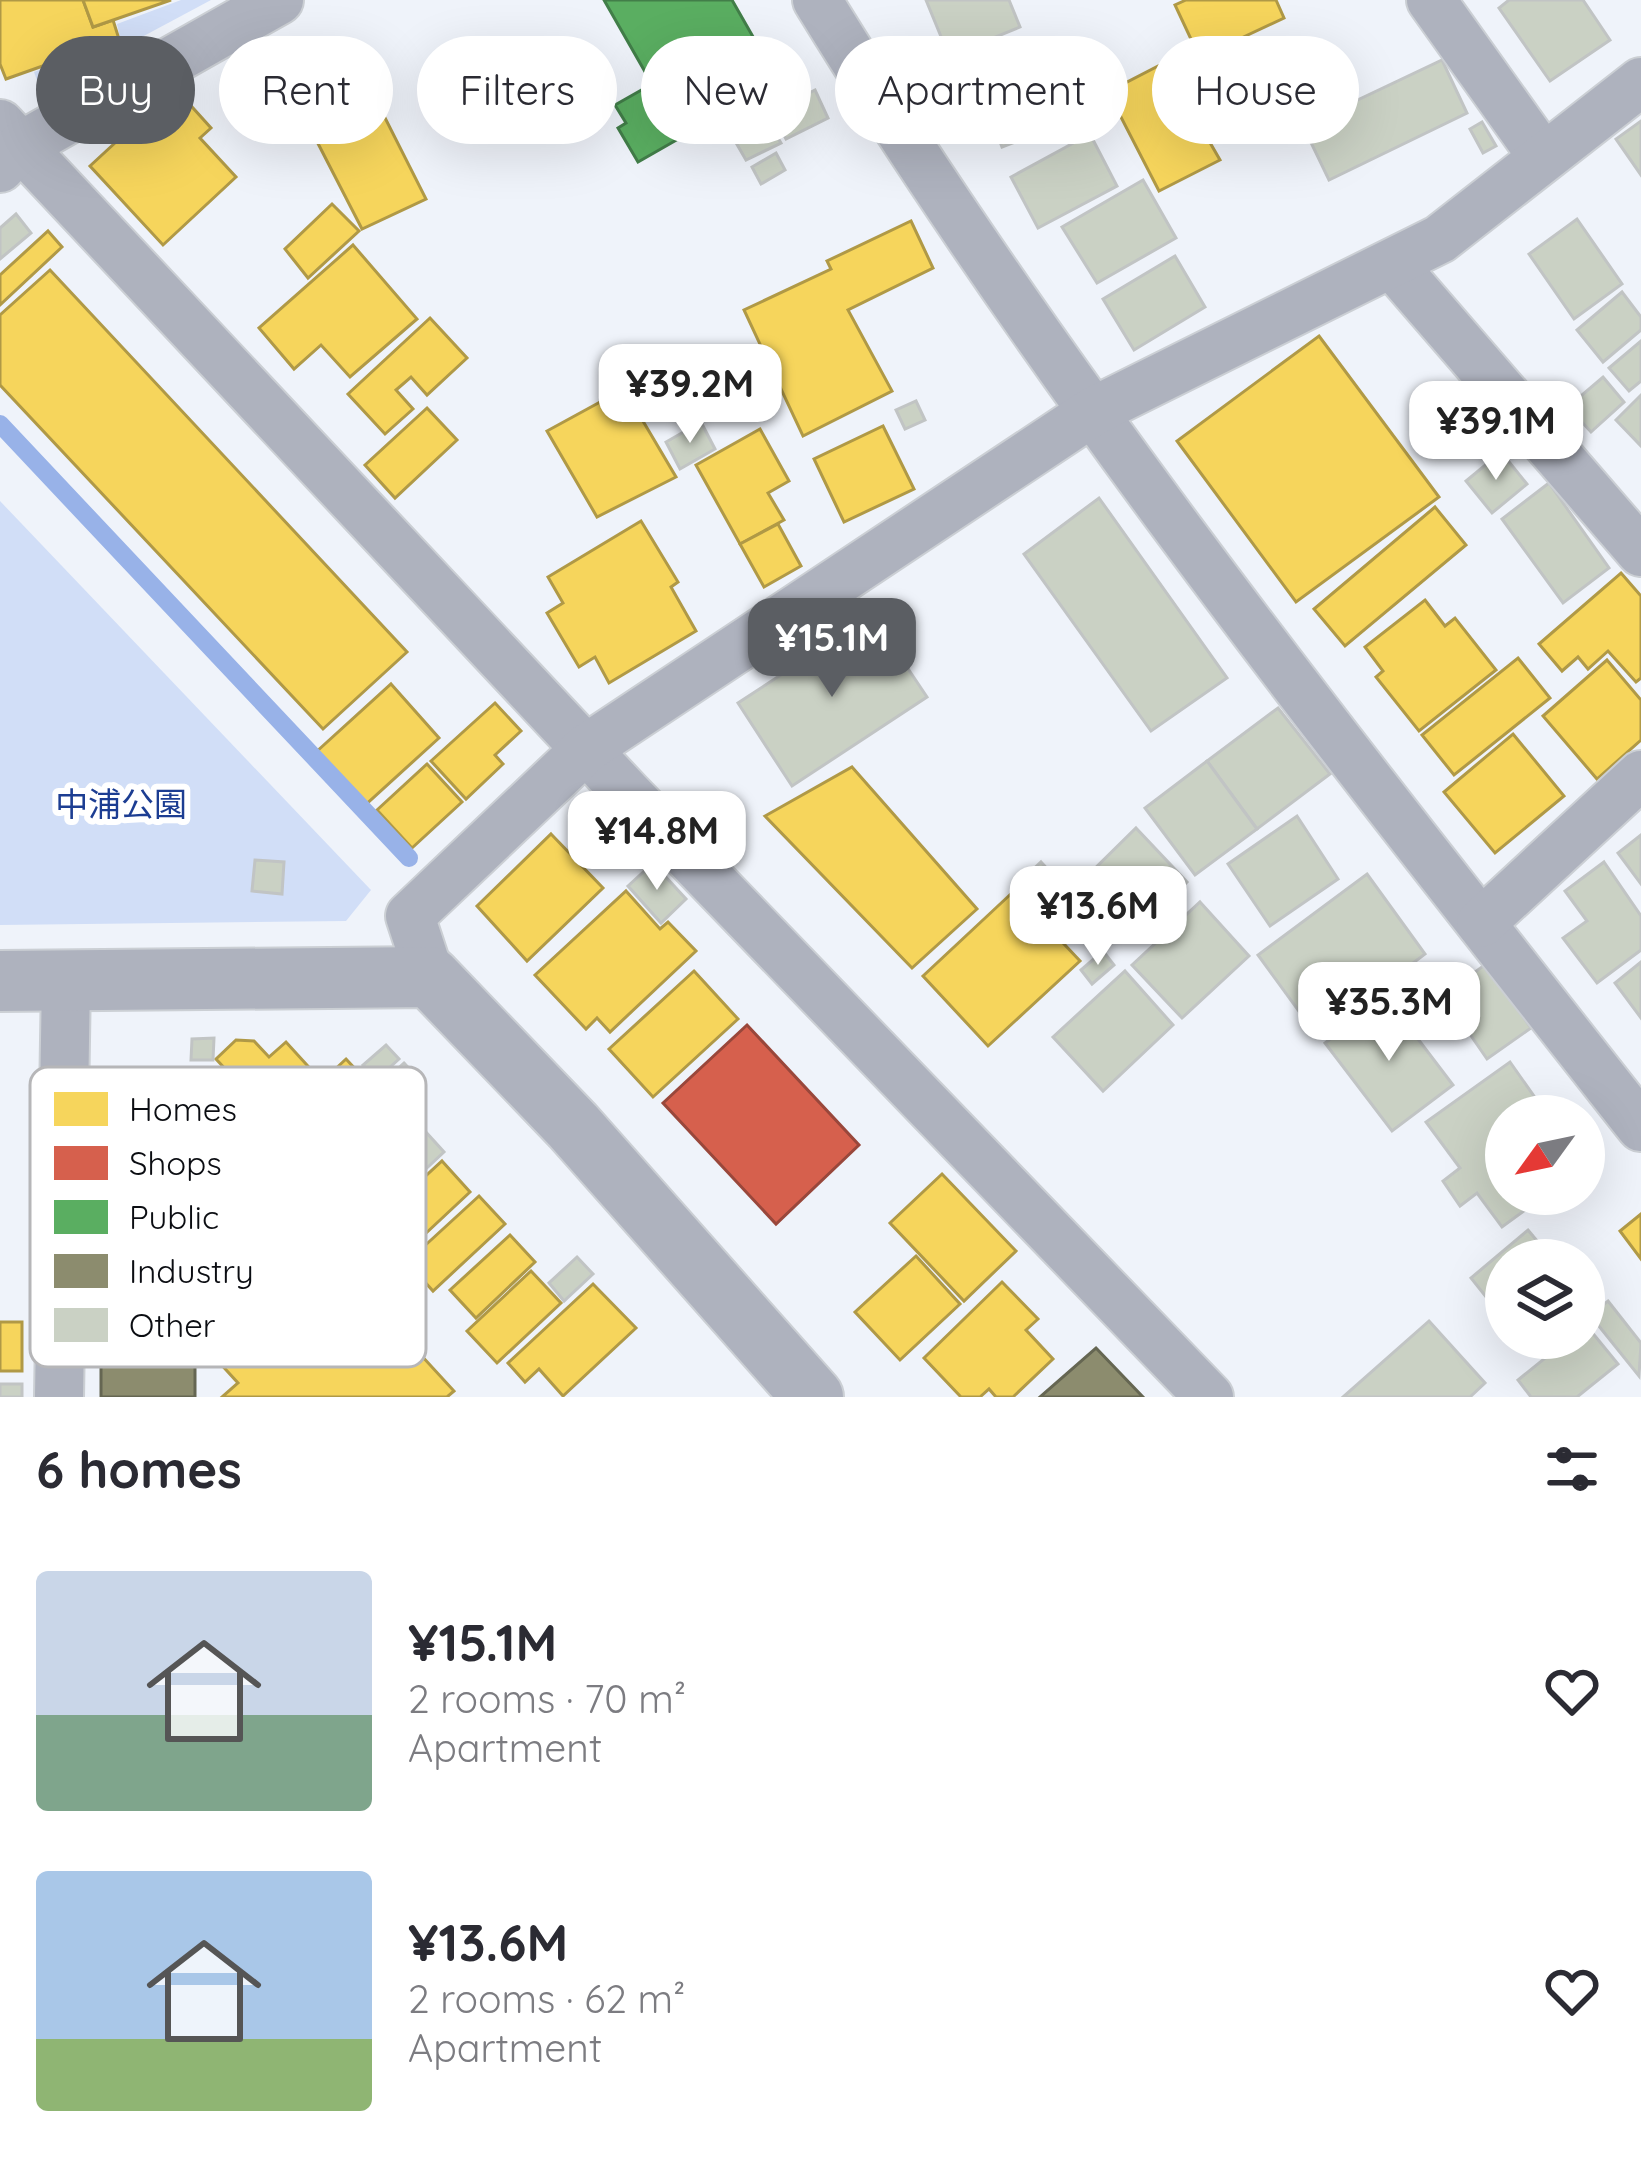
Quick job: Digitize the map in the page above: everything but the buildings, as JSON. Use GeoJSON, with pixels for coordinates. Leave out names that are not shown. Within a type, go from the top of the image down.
{"type":"FeatureCollection","features":[{"type":"Feature","properties":{"kind":"street"},"geometry":{"type":"LineString","coordinates":[[279,0],[7,146],[1209,1397]]}},
{"type":"Feature","properties":{"kind":"street"},"geometry":{"type":"LineString","coordinates":[[817,0],[934,190],[1094,411],[1641,1127]]}},
{"type":"Feature","properties":{"kind":"street"},"geometry":{"type":"LineString","coordinates":[[1431,0],[1543,157]]}},
{"type":"Feature","properties":{"kind":"street"},"geometry":{"type":"LineString","coordinates":[[813,1397],[573,1126],[430,977],[410,916],[587,748],[1094,411],[1439,238],[1641,82]]}},
{"type":"Feature","properties":{"kind":"street"},"geometry":{"type":"LineString","coordinates":[[1393,265],[1641,552]]}},
{"type":"Feature","properties":{"kind":"street"},"geometry":{"type":"LineString","coordinates":[[1481,923],[1641,775]]}},
{"type":"Feature","properties":{"kind":"street"},"geometry":{"type":"LineString","coordinates":[[0,981],[430,977]]}},
{"type":"Feature","properties":{"kind":"street"},"geometry":{"type":"LineString","coordinates":[[65,1067],[66,981]]}},
{"type":"Feature","properties":{"kind":"street"},"geometry":{"type":"LineString","coordinates":[[59,1397],[60,1367]]}},
{"type":"Feature","properties":{"kind":"green space"},"geometry":{"type":"Polygon","coordinates":[[[181,0],[211,0],[144,36],[120,36],[117,24],[181,0]]]}},
{"type":"Feature","properties":{"kind":"green space","name":"中浦公園"},"geometry":{"type":"Polygon","coordinates":[[[0,501],[371,890],[346,921],[0,925],[0,501]]]}},
{"type":"Feature","properties":{"kind":"waterway"},"geometry":{"type":"LineString","coordinates":[[0,424],[409,858]]}}]}
